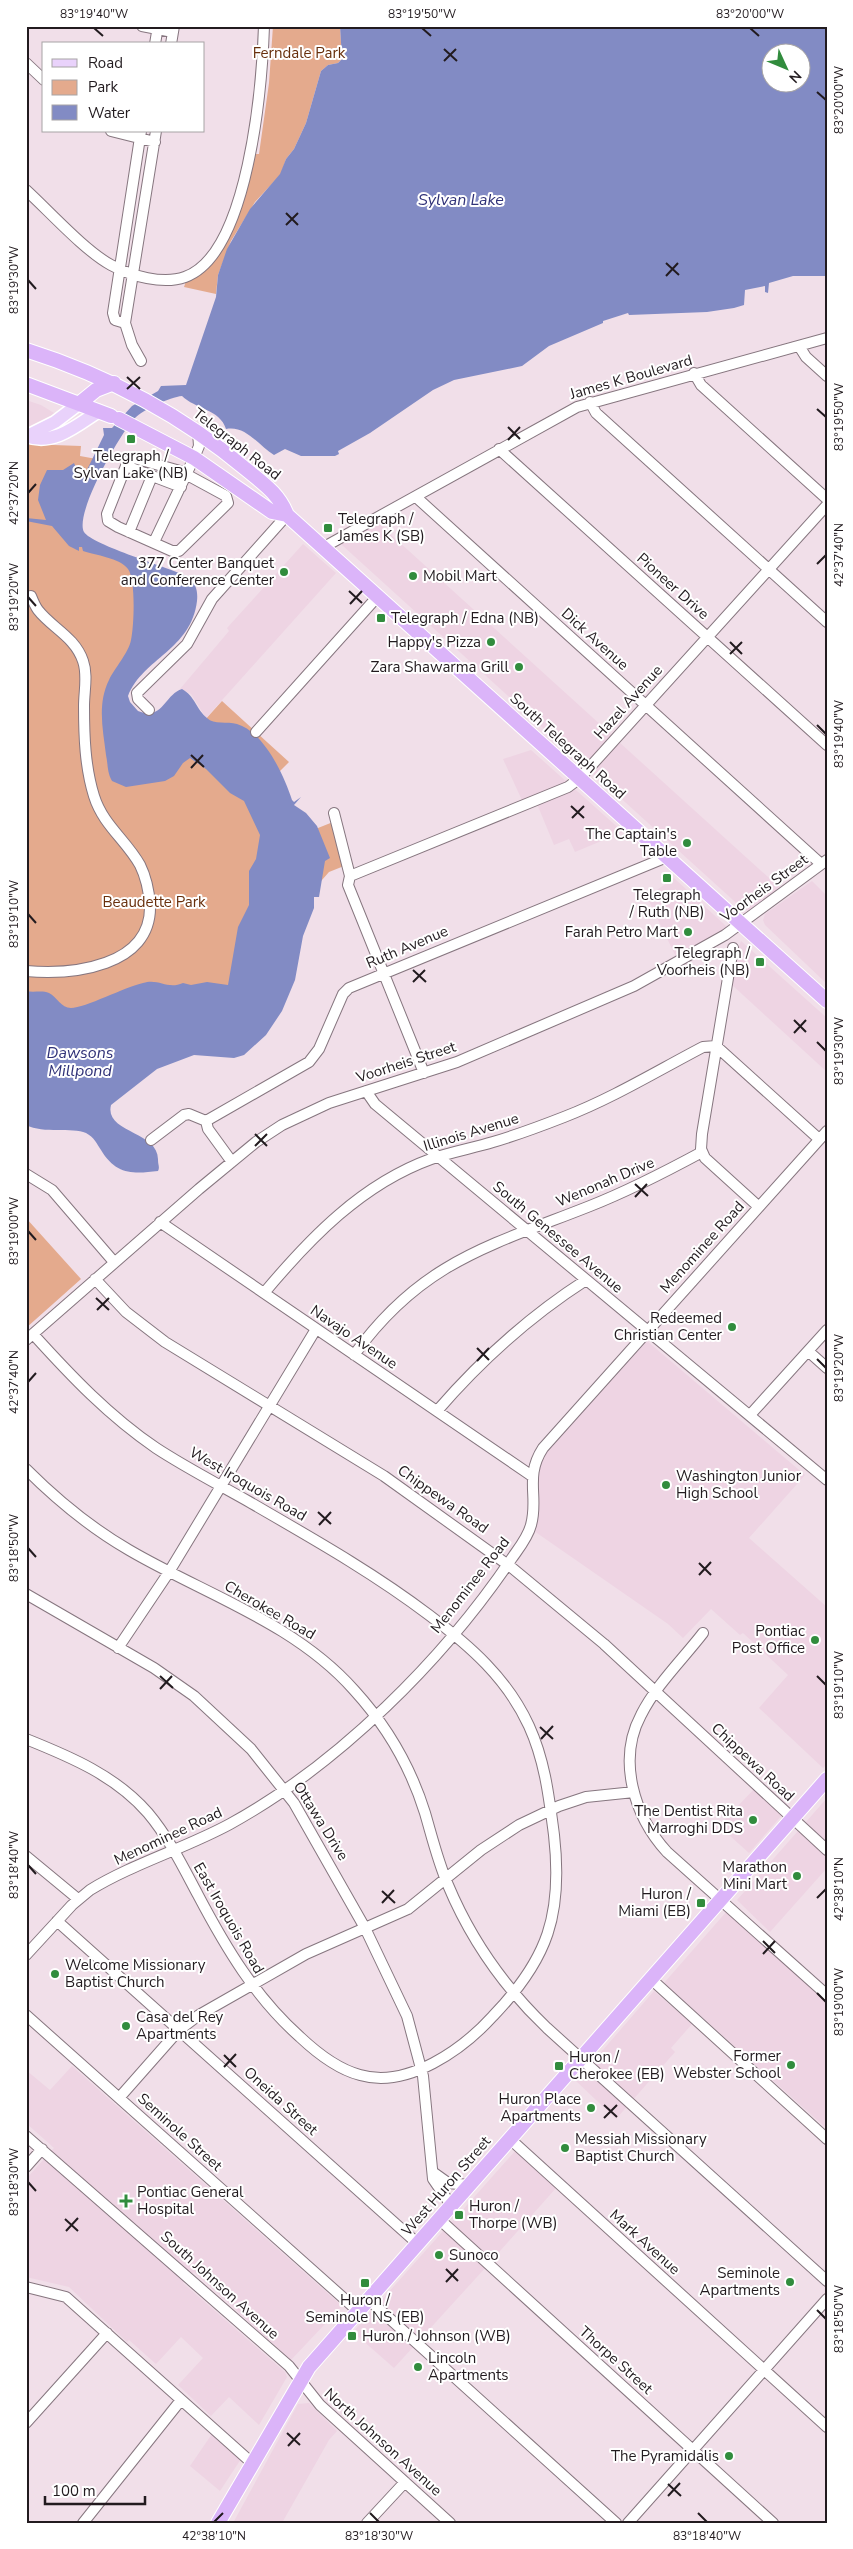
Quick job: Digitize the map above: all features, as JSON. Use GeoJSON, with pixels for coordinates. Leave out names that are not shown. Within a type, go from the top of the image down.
{"type":"FeatureCollection","features":[{"type":"Feature","properties":{"kind":"highway","name":"Telegraph Road"},"geometry":{"type":"LineString","coordinates":[[26,350],[114,383],[158,406],[198,432],[237,462],[282,501],[287,515]]}},
{"type":"Feature","properties":{"kind":"highway"},"geometry":{"type":"LineString","coordinates":[[80,403],[96,390],[114,383]]}},
{"type":"Feature","properties":{"kind":"highway"},"geometry":{"type":"LineString","coordinates":[[26,384],[80,403],[115,418],[194,458],[272,512],[287,515]]}},
{"type":"Feature","properties":{"kind":"highway","name":"South Telegraph Road"},"geometry":{"type":"LineString","coordinates":[[287,515],[827,1001]]}},
{"type":"Feature","properties":{"kind":"highway","name":"West Huron Street"},"geometry":{"type":"LineString","coordinates":[[218,2523],[299,2381],[368,2299],[827,1779]]}},
{"type":"Feature","properties":{"kind":"main road"},"geometry":{"type":"LineString","coordinates":[[26,436],[55,422],[80,403]]}},
{"type":"Feature","properties":{"kind":"main road"},"geometry":{"type":"LineString","coordinates":[[26,436],[37,440],[54,437],[115,418]]}},
{"type":"Feature","properties":{"kind":"street"},"geometry":{"type":"LineString","coordinates":[[142,26],[174,29],[171,42]]}},
{"type":"Feature","properties":{"kind":"street"},"geometry":{"type":"LineString","coordinates":[[26,190],[95,253],[119,268],[133,274],[159,279],[185,277],[204,264],[230,227],[242,193],[252,143],[264,26]]}},
{"type":"Feature","properties":{"kind":"street"},"geometry":{"type":"LineString","coordinates":[[155,42],[158,28]]}},
{"type":"Feature","properties":{"kind":"street"},"geometry":{"type":"LineString","coordinates":[[26,63],[42,78]]}},
{"type":"Feature","properties":{"kind":"street"},"geometry":{"type":"LineString","coordinates":[[118,132],[156,136],[125,323],[132,345],[141,361]]}},
{"type":"Feature","properties":{"kind":"street"},"geometry":{"type":"LineString","coordinates":[[125,323],[117,321],[113,316],[140,135]]}},
{"type":"Feature","properties":{"kind":"street","name":"James K Boulevard"},"geometry":{"type":"LineString","coordinates":[[324,547],[416,497],[564,412],[590,402],[827,338]]}},
{"type":"Feature","properties":{"kind":"street"},"geometry":{"type":"LineString","coordinates":[[800,346],[806,357],[827,376]]}},
{"type":"Feature","properties":{"kind":"street"},"geometry":{"type":"LineString","coordinates":[[694,373],[701,385],[827,499]]}},
{"type":"Feature","properties":{"kind":"street"},"geometry":{"type":"LineString","coordinates":[[590,402],[596,414],[827,622]]}},
{"type":"Feature","properties":{"kind":"street"},"geometry":{"type":"LineString","coordinates":[[154,542],[199,446],[198,432]]}},
{"type":"Feature","properties":{"kind":"street","name":"Pioneer Drive"},"geometry":{"type":"LineString","coordinates":[[499,449],[827,745]]}},
{"type":"Feature","properties":{"kind":"street"},"geometry":{"type":"LineString","coordinates":[[134,458],[187,474],[224,494],[228,498],[228,503],[181,550],[172,550],[110,523],[107,516],[130,459],[134,458]]}},
{"type":"Feature","properties":{"kind":"street"},"geometry":{"type":"LineString","coordinates":[[126,466],[181,487]]}},
{"type":"Feature","properties":{"kind":"street"},"geometry":{"type":"LineString","coordinates":[[129,532],[152,476]]}},
{"type":"Feature","properties":{"kind":"street","name":"Dick Avenue"},"geometry":{"type":"LineString","coordinates":[[416,497],[646,705],[824,862]]}},
{"type":"Feature","properties":{"kind":"street","name":"Hazel Avenue"},"geometry":{"type":"LineString","coordinates":[[350,876],[568,787],[580,778],[827,505]]}},
{"type":"Feature","properties":{"kind":"street"},"geometry":{"type":"LineString","coordinates":[[149,710],[138,699],[137,693],[184,647],[208,604],[287,515]]}},
{"type":"Feature","properties":{"kind":"street"},"geometry":{"type":"LineString","coordinates":[[26,971],[85,968],[114,960],[141,940],[148,926],[150,911],[149,894],[143,872],[132,853],[104,820],[92,789],[86,756],[85,668],[82,659],[65,634],[38,610],[31,596]]}},
{"type":"Feature","properties":{"kind":"street"},"geometry":{"type":"LineString","coordinates":[[256,732],[378,596]]}},
{"type":"Feature","properties":{"kind":"street"},"geometry":{"type":"LineString","coordinates":[[334,813],[350,876],[348,885],[424,1073]]}},
{"type":"Feature","properties":{"kind":"street","name":"Ruth Avenue"},"geometry":{"type":"LineString","coordinates":[[206,1121],[309,1062],[319,1049],[345,991],[384,972],[667,857]]}},
{"type":"Feature","properties":{"kind":"street","name":"Voorheis Street"},"geometry":{"type":"LineString","coordinates":[[30,1337],[160,1222],[232,1162],[289,1120],[366,1091],[457,1062],[626,990],[725,935],[824,862]]}},
{"type":"Feature","properties":{"kind":"street"},"geometry":{"type":"LineString","coordinates":[[733,948],[702,1134],[702,1152],[708,1161],[758,1207]]}},
{"type":"Feature","properties":{"kind":"street"},"geometry":{"type":"LineString","coordinates":[[716,1046],[819,1139]]}},
{"type":"Feature","properties":{"kind":"street","name":"Illinois Avenue"},"geometry":{"type":"LineString","coordinates":[[264,1293],[313,1238],[349,1206],[395,1176],[439,1157],[515,1135],[566,1116],[619,1093],[703,1047],[716,1046]]}},
{"type":"Feature","properties":{"kind":"street","name":"South Genessee Avenue"},"geometry":{"type":"LineString","coordinates":[[366,1091],[375,1104],[827,1480]]}},
{"type":"Feature","properties":{"kind":"street"},"geometry":{"type":"LineString","coordinates":[[151,1140],[184,1115],[189,1114],[206,1121],[208,1129],[232,1162]]}},
{"type":"Feature","properties":{"kind":"street","name":"Menominee Road"},"geometry":{"type":"LineString","coordinates":[[26,1955],[78,1899],[101,1884],[174,1852],[230,1824],[284,1789],[332,1753],[375,1715],[453,1633],[507,1564],[531,1526],[532,1476],[534,1464],[543,1448],[827,1131]]}},
{"type":"Feature","properties":{"kind":"street","name":"Wenonah Drive"},"geometry":{"type":"LineString","coordinates":[[354,1355],[382,1319],[418,1287],[460,1259],[526,1230],[614,1196],[702,1152]]}},
{"type":"Feature","properties":{"kind":"street"},"geometry":{"type":"LineString","coordinates":[[26,1174],[52,1190],[114,1262]]}},
{"type":"Feature","properties":{"kind":"street","name":"Navajo Avenue"},"geometry":{"type":"LineString","coordinates":[[160,1222],[532,1476]]}},
{"type":"Feature","properties":{"kind":"street","name":"Chippewa Road"},"geometry":{"type":"LineString","coordinates":[[94,1279],[126,1312],[192,1360],[392,1482],[507,1564],[598,1639],[827,1850]]}},
{"type":"Feature","properties":{"kind":"street"},"geometry":{"type":"LineString","coordinates":[[437,1411],[499,1346],[552,1302],[586,1280]]}},
{"type":"Feature","properties":{"kind":"street"},"geometry":{"type":"LineString","coordinates":[[118,1648],[169,1572],[316,1328]]}},
{"type":"Feature","properties":{"kind":"street"},"geometry":{"type":"LineString","coordinates":[[750,1415],[827,1330]]}},
{"type":"Feature","properties":{"kind":"street","name":"West Iroquois Road"},"geometry":{"type":"LineString","coordinates":[[30,1337],[112,1415],[156,1448],[345,1558],[397,1591],[453,1633],[490,1667],[519,1708],[541,1759],[551,1810],[558,1872],[553,1915],[537,1959],[514,1993]]}},
{"type":"Feature","properties":{"kind":"street"},"geometry":{"type":"LineString","coordinates":[[808,1351],[827,1368]]}},
{"type":"Feature","properties":{"kind":"street","name":"Cherokee Road"},"geometry":{"type":"LineString","coordinates":[[26,1469],[64,1504],[95,1528],[169,1572],[273,1626],[306,1647],[341,1676],[375,1715],[398,1752],[414,1782],[445,1878],[471,1933],[514,1993],[581,2058],[827,2281]]}},
{"type":"Feature","properties":{"kind":"street","name":"Ottawa Drive"},"geometry":{"type":"LineString","coordinates":[[26,1594],[168,1678],[204,1704],[247,1744],[284,1789],[321,1848],[365,1928],[407,2016],[422,2068],[435,2185],[451,2205]]}},
{"type":"Feature","properties":{"kind":"street"},"geometry":{"type":"LineString","coordinates":[[703,1633],[640,1716],[632,1740],[630,1766],[634,1792],[646,1823],[660,1844],[827,1995]]}},
{"type":"Feature","properties":{"kind":"street","name":"East Iroquois Road"},"geometry":{"type":"LineString","coordinates":[[26,1739],[83,1764],[119,1786],[148,1813],[174,1852],[225,1946],[251,1985],[300,2038],[343,2068],[360,2075],[380,2078],[401,2075],[422,2068],[474,2035],[514,1993]]}},
{"type":"Feature","properties":{"kind":"street"},"geometry":{"type":"LineString","coordinates":[[120,2098],[179,2030],[199,2015],[306,1954],[408,1908],[496,1839],[551,1810],[590,1796],[634,1792]]}},
{"type":"Feature","properties":{"kind":"street"},"geometry":{"type":"LineString","coordinates":[[26,1856],[78,1899]]}},
{"type":"Feature","properties":{"kind":"street","name":"Oneida Street"},"geometry":{"type":"LineString","coordinates":[[57,1921],[418,2243]]}},
{"type":"Feature","properties":{"kind":"street"},"geometry":{"type":"LineString","coordinates":[[650,1978],[826,2138]]}},
{"type":"Feature","properties":{"kind":"street","name":"Seminole Street"},"geometry":{"type":"LineString","coordinates":[[26,2015],[358,2311]]}},
{"type":"Feature","properties":{"kind":"street","name":"South Johnson Avenue"},"geometry":{"type":"LineString","coordinates":[[26,2136],[289,2366],[299,2381]]}},
{"type":"Feature","properties":{"kind":"street","name":"Mark Avenue"},"geometry":{"type":"LineString","coordinates":[[510,2139],[827,2427]]}},
{"type":"Feature","properties":{"kind":"street"},"geometry":{"type":"LineString","coordinates":[[26,2168],[42,2150]]}},
{"type":"Feature","properties":{"kind":"street"},"geometry":{"type":"LineString","coordinates":[[434,2173],[445,2182],[469,2185]]}},
{"type":"Feature","properties":{"kind":"street","name":"Thorpe Street"},"geometry":{"type":"LineString","coordinates":[[439,2219],[773,2523]]}},
{"type":"Feature","properties":{"kind":"street"},"geometry":{"type":"LineString","coordinates":[[26,2287],[66,2297],[252,2463]]}},
{"type":"Feature","properties":{"kind":"street"},"geometry":{"type":"LineString","coordinates":[[628,2523],[827,2298]]}},
{"type":"Feature","properties":{"kind":"street"},"geometry":{"type":"LineString","coordinates":[[368,2299],[616,2523]]}},
{"type":"Feature","properties":{"kind":"street"},"geometry":{"type":"LineString","coordinates":[[26,2423],[107,2333]]}},
{"type":"Feature","properties":{"kind":"street","name":"North Johnson Avenue"},"geometry":{"type":"LineString","coordinates":[[299,2381],[320,2405],[450,2523]]}},
{"type":"Feature","properties":{"kind":"street"},"geometry":{"type":"LineString","coordinates":[[83,2523],[181,2400]]}},
{"type":"Feature","properties":{"kind":"street"},"geometry":{"type":"LineString","coordinates":[[367,2523],[405,2482]]}},
{"type":"Feature","properties":{"kind":"shaded area"},"geometry":{"type":"Polygon","coordinates":[[[26,400],[41,405],[59,416],[26,430],[26,400]]]}},
{"type":"Feature","properties":{"kind":"shaded area"},"geometry":{"type":"Polygon","coordinates":[[[377,522],[613,736],[585,766],[342,545],[342,542],[377,522]]]}},
{"type":"Feature","properties":{"kind":"shaded area"},"geometry":{"type":"Polygon","coordinates":[[[303,544],[336,573],[206,718],[191,694],[180,689],[229,631],[227,628],[303,544]]]}},
{"type":"Feature","properties":{"kind":"shaded area"},"geometry":{"type":"Polygon","coordinates":[[[619,742],[779,887],[762,902],[749,910],[744,910],[591,771],[619,742]]]}},
{"type":"Feature","properties":{"kind":"shaded area"},"geometry":{"type":"Polygon","coordinates":[[[531,750],[623,832],[575,852],[569,839],[554,845],[537,804],[526,809],[503,759],[531,750]]]}},
{"type":"Feature","properties":{"kind":"shaded area"},"geometry":{"type":"Polygon","coordinates":[[[674,878],[726,926],[725,930],[677,959],[647,897],[674,878]]]}},
{"type":"Feature","properties":{"kind":"shaded area"},"geometry":{"type":"Polygon","coordinates":[[[812,881],[827,896],[827,984],[765,925],[763,920],[765,914],[812,881]]]}},
{"type":"Feature","properties":{"kind":"shaded area"},"geometry":{"type":"Polygon","coordinates":[[[741,941],[827,1018],[827,1072],[731,984],[741,941]]]}},
{"type":"Feature","properties":{"kind":"shaded area","name":"Washington Junior High School"},"geometry":{"type":"Polygon","coordinates":[[[647,1341],[805,1475],[749,1538],[827,1607],[827,1764],[823,1768],[759,1708],[788,1675],[743,1633],[740,1635],[711,1609],[683,1638],[668,1624],[534,1531],[538,1518],[535,1495],[539,1466],[546,1452],[647,1341]]]}},
{"type":"Feature","properties":{"kind":"shaded area"},"geometry":{"type":"Polygon","coordinates":[[[755,1788],[783,1814],[749,1853],[719,1826],[755,1788]]]}},
{"type":"Feature","properties":{"kind":"shaded area"},"geometry":{"type":"Polygon","coordinates":[[[827,1798],[827,1868],[770,1932],[737,1900],[827,1798]]]}},
{"type":"Feature","properties":{"kind":"shaded area","name":"Former Webster School"},"geometry":{"type":"Polygon","coordinates":[[[727,1911],[827,2003],[826,2128],[664,1983],[727,1911]]]}},
{"type":"Feature","properties":{"kind":"shaded area"},"geometry":{"type":"Polygon","coordinates":[[[654,1991],[692,2024],[671,2048],[675,2052],[616,2119],[576,2081],[654,1991]]]}},
{"type":"Feature","properties":{"kind":"shaded area","name":"Pontiac General Hospital"},"geometry":{"type":"Polygon","coordinates":[[[72,2066],[342,2306],[291,2360],[194,2272],[183,2283],[285,2372],[287,2377],[259,2425],[229,2397],[211,2416],[178,2385],[203,2358],[181,2337],[156,2364],[129,2340],[127,2342],[69,2287],[26,2277],[26,2179],[54,2148],[26,2123],[26,2070],[50,2090],[72,2066]]]}},
{"type":"Feature","properties":{"kind":"shaded area"},"geometry":{"type":"Polygon","coordinates":[[[516,2150],[557,2187],[492,2260],[451,2223],[516,2150]]]}},
{"type":"Feature","properties":{"kind":"shaded area"},"geometry":{"type":"Polygon","coordinates":[[[444,2230],[450,2233],[487,2266],[394,2368],[353,2332],[444,2230]]]}},
{"type":"Feature","properties":{"kind":"shaded area"},"geometry":{"type":"Polygon","coordinates":[[[309,2403],[337,2431],[329,2440],[282,2523],[233,2523],[298,2404],[309,2403]]]}},
{"type":"Feature","properties":{"kind":"shaded area"},"geometry":{"type":"Polygon","coordinates":[[[212,2434],[241,2459],[220,2491],[190,2466],[212,2434]]]}},
{"type":"Feature","properties":{"kind":"green space","name":"Ferndale Park"},"geometry":{"type":"Polygon","coordinates":[[[273,26],[340,26],[342,59],[338,63],[328,65],[321,71],[306,123],[294,149],[286,159],[281,174],[255,202],[231,241],[218,275],[216,294],[184,287],[186,281],[210,262],[253,154],[259,154],[269,83],[273,26]]]}},
{"type":"Feature","properties":{"kind":"green space","name":"Beaudette Park"},"geometry":{"type":"Polygon","coordinates":[[[26,444],[81,446],[80,456],[102,460],[76,513],[78,540],[129,560],[160,584],[114,711],[159,771],[222,701],[289,762],[278,773],[287,827],[318,828],[333,822],[344,866],[329,872],[300,905],[251,998],[26,1041],[26,444]]]}},
{"type":"Feature","properties":{"kind":"green space"},"geometry":{"type":"Polygon","coordinates":[[[26,1218],[81,1279],[26,1328],[26,1218]]]}},
{"type":"Feature","properties":{"kind":"water","name":"Sylvan Lake"},"geometry":{"type":"Polygon","coordinates":[[[340,26],[827,26],[827,276],[793,276],[769,283],[768,293],[765,292],[765,286],[745,290],[744,305],[734,308],[707,312],[629,315],[628,313],[603,321],[603,323],[549,346],[522,366],[454,380],[433,390],[370,433],[338,451],[339,454],[335,456],[301,456],[285,449],[274,455],[246,433],[240,430],[226,429],[223,422],[213,413],[182,396],[164,401],[150,408],[135,418],[128,426],[100,474],[92,492],[83,523],[84,532],[116,550],[188,577],[195,585],[197,591],[193,618],[186,631],[135,683],[128,696],[130,702],[138,711],[153,713],[163,706],[171,696],[182,689],[190,695],[203,714],[210,720],[237,724],[256,736],[272,756],[292,800],[294,802],[301,797],[294,805],[306,813],[317,826],[330,858],[325,861],[319,897],[314,897],[314,908],[303,936],[295,980],[282,1011],[266,1035],[244,1055],[234,1058],[194,1055],[157,1069],[111,1105],[111,1114],[116,1121],[142,1137],[156,1150],[158,1171],[126,1171],[113,1164],[86,1133],[73,1130],[33,1128],[26,1125],[26,991],[49,993],[64,1006],[71,1008],[86,1005],[135,985],[149,982],[191,985],[207,982],[228,985],[238,927],[249,905],[249,871],[256,859],[260,835],[244,801],[230,793],[206,769],[190,758],[183,763],[174,776],[165,781],[126,787],[112,781],[108,771],[102,727],[102,708],[105,689],[109,680],[130,645],[134,603],[131,575],[128,569],[119,562],[83,551],[82,547],[79,547],[79,551],[69,546],[52,526],[26,521],[26,518],[46,520],[38,500],[40,485],[47,470],[63,470],[74,463],[80,477],[83,478],[104,435],[103,428],[112,428],[132,406],[158,391],[161,386],[186,385],[216,297],[218,275],[227,249],[250,209],[280,174],[286,159],[294,149],[306,123],[321,71],[328,65],[338,63],[342,59],[340,26]]]}},
{"type":"Feature","properties":{"kind":"place","name":"Telegraph / Sylvan Lake (NB)"},"geometry":{"type":"Point","coordinates":[131,439]}},
{"type":"Feature","properties":{"kind":"place","name":"Telegraph / James K (SB)"},"geometry":{"type":"Point","coordinates":[328,528]}},
{"type":"Feature","properties":{"kind":"place","name":"377 Center Banquet and Conference Center"},"geometry":{"type":"Point","coordinates":[284,572]}},
{"type":"Feature","properties":{"kind":"place","name":"Mobil Mart"},"geometry":{"type":"Point","coordinates":[413,576]}},
{"type":"Feature","properties":{"kind":"place","name":"Telegraph / Edna (NB)"},"geometry":{"type":"Point","coordinates":[381,618]}},
{"type":"Feature","properties":{"kind":"place","name":"Happy's Pizza"},"geometry":{"type":"Point","coordinates":[491,642]}},
{"type":"Feature","properties":{"kind":"place","name":"Zara Shawarma Grill"},"geometry":{"type":"Point","coordinates":[519,667]}},
{"type":"Feature","properties":{"kind":"place","name":"The Captain's Table"},"geometry":{"type":"Point","coordinates":[687,843]}},
{"type":"Feature","properties":{"kind":"place","name":"Telegraph / Ruth (NB)"},"geometry":{"type":"Point","coordinates":[667,878]}},
{"type":"Feature","properties":{"kind":"place","name":"Farah Petro Mart"},"geometry":{"type":"Point","coordinates":[688,932]}},
{"type":"Feature","properties":{"kind":"place","name":"Telegraph / Voorheis (NB)"},"geometry":{"type":"Point","coordinates":[760,962]}},
{"type":"Feature","properties":{"kind":"place","name":"Redeemed Christian Center"},"geometry":{"type":"Point","coordinates":[732,1327]}},
{"type":"Feature","properties":{"kind":"place","name":"Washington Junior High School"},"geometry":{"type":"Point","coordinates":[666,1485]}},
{"type":"Feature","properties":{"kind":"place","name":"Pontiac Post Office"},"geometry":{"type":"Point","coordinates":[815,1640]}},
{"type":"Feature","properties":{"kind":"place","name":"The Dentist Rita Marroghi DDS"},"geometry":{"type":"Point","coordinates":[753,1820]}},
{"type":"Feature","properties":{"kind":"place","name":"Marathon Mini Mart"},"geometry":{"type":"Point","coordinates":[797,1876]}},
{"type":"Feature","properties":{"kind":"place","name":"Huron / Miami (EB)"},"geometry":{"type":"Point","coordinates":[701,1903]}},
{"type":"Feature","properties":{"kind":"place","name":"Welcome Missionary Baptist Church"},"geometry":{"type":"Point","coordinates":[55,1974]}},
{"type":"Feature","properties":{"kind":"place","name":"Casa del Rey Apartments"},"geometry":{"type":"Point","coordinates":[126,2026]}},
{"type":"Feature","properties":{"kind":"place","name":"Former Webster School"},"geometry":{"type":"Point","coordinates":[791,2065]}},
{"type":"Feature","properties":{"kind":"place","name":"Huron / Cherokee (EB)"},"geometry":{"type":"Point","coordinates":[559,2066]}},
{"type":"Feature","properties":{"kind":"place","name":"Huron Place Apartments"},"geometry":{"type":"Point","coordinates":[591,2108]}},
{"type":"Feature","properties":{"kind":"place","name":"Messiah Missionary Baptist Church"},"geometry":{"type":"Point","coordinates":[565,2148]}},
{"type":"Feature","properties":{"kind":"place","name":"Pontiac General Hospital"},"geometry":{"type":"Point","coordinates":[126,2201]}},
{"type":"Feature","properties":{"kind":"place","name":"Huron / Thorpe (WB)"},"geometry":{"type":"Point","coordinates":[459,2215]}},
{"type":"Feature","properties":{"kind":"place","name":"Sunoco"},"geometry":{"type":"Point","coordinates":[439,2255]}},
{"type":"Feature","properties":{"kind":"place","name":"Seminole Apartments"},"geometry":{"type":"Point","coordinates":[790,2282]}},
{"type":"Feature","properties":{"kind":"place","name":"Huron / Seminole NS (EB)"},"geometry":{"type":"Point","coordinates":[365,2283]}},
{"type":"Feature","properties":{"kind":"place","name":"Huron / Johnson (WB)"},"geometry":{"type":"Point","coordinates":[352,2336]}},
{"type":"Feature","properties":{"kind":"place","name":"Lincoln Apartments"},"geometry":{"type":"Point","coordinates":[418,2367]}},
{"type":"Feature","properties":{"kind":"place","name":"The Pyramidalis"},"geometry":{"type":"Point","coordinates":[729,2456]}},
{"type":"Feature","properties":{"kind":"water label","name":"Dawsons Millpond"},"geometry":{"type":"Point","coordinates":[80,1061]}}]}
